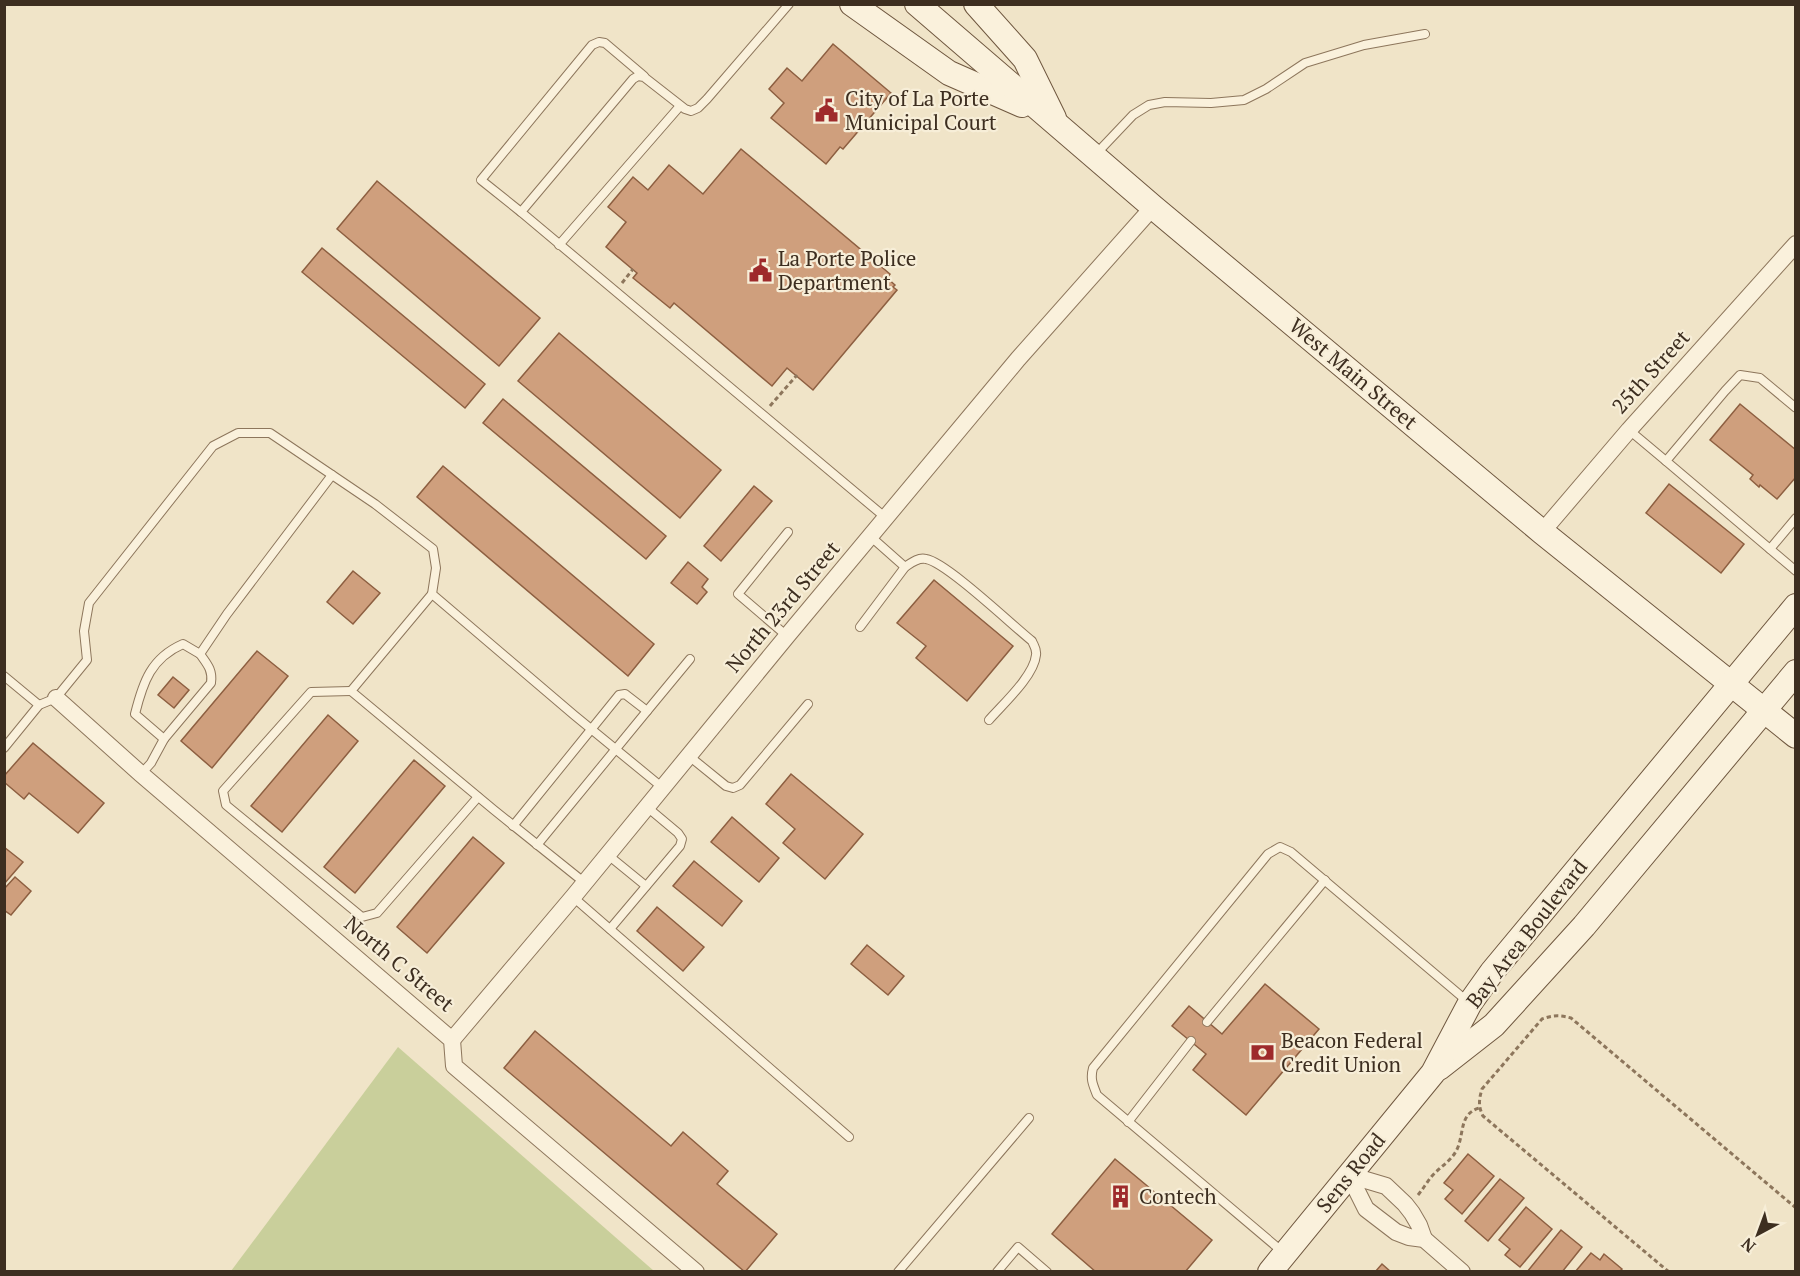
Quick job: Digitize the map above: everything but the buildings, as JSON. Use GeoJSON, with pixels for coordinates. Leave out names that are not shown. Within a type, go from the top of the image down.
{"type":"FeatureCollection","features":[{"type":"Feature","properties":{"kind":"main road"},"geometry":{"type":"LineString","coordinates":[[852,4],[949,74],[1051,120]]}},
{"type":"Feature","properties":{"kind":"main road","name":"West Main Street"},"geometry":{"type":"LineString","coordinates":[[916,4],[1152,207],[1542,532],[1796,736]]}},
{"type":"Feature","properties":{"kind":"main road"},"geometry":{"type":"LineString","coordinates":[[976,4],[1026,59],[1051,120]]}},
{"type":"Feature","properties":{"kind":"main road","name":"Bay Area Boulevard"},"geometry":{"type":"LineString","coordinates":[[1432,1074],[1470,1003],[1492,972],[1796,606]]}},
{"type":"Feature","properties":{"kind":"main road","name":"Bay Area Boulevard"},"geometry":{"type":"LineString","coordinates":[[1432,1074],[1494,1025],[1584,926],[1796,672]]}},
{"type":"Feature","properties":{"kind":"main road"},"geometry":{"type":"LineString","coordinates":[[1470,1003],[1494,1025]]}},
{"type":"Feature","properties":{"kind":"main road","name":"Sens Road"},"geometry":{"type":"LineString","coordinates":[[1277,1262],[1432,1074]]}},
{"type":"Feature","properties":{"kind":"street","name":"North 23rd Street"},"geometry":{"type":"LineString","coordinates":[[453,1040],[609,855],[787,636],[1018,359],[1152,207]]}},
{"type":"Feature","properties":{"kind":"street","name":"25th Street"},"geometry":{"type":"LineString","coordinates":[[1542,532],[1629,430],[1796,244]]}},
{"type":"Feature","properties":{"kind":"street","name":"North C Street"},"geometry":{"type":"LineString","coordinates":[[56,698],[141,774],[453,1040],[454,1066],[696,1272]]}},
{"type":"Feature","properties":{"kind":"street"},"geometry":{"type":"LineString","coordinates":[[1349,1175],[1366,1209],[1396,1232],[1424,1239]]}},
{"type":"Feature","properties":{"kind":"street"},"geometry":{"type":"LineString","coordinates":[[1349,1175],[1386,1186],[1412,1213],[1424,1239],[1462,1272]]}},
{"type":"Feature","properties":{"kind":"lane"},"geometry":{"type":"LineString","coordinates":[[789,4],[702,104],[691,111],[644,77],[605,43],[599,42],[592,45],[481,180],[886,518]]}},
{"type":"Feature","properties":{"kind":"lane"},"geometry":{"type":"LineString","coordinates":[[1094,157],[1134,115],[1149,105],[1165,102],[1244,100],[1266,90],[1305,63],[1364,45],[1425,34]]}},
{"type":"Feature","properties":{"kind":"lane"},"geometry":{"type":"LineString","coordinates":[[521,212],[633,79],[638,76],[644,77]]}},
{"type":"Feature","properties":{"kind":"lane"},"geometry":{"type":"LineString","coordinates":[[559,245],[680,105]]}},
{"type":"Feature","properties":{"kind":"lane"},"geometry":{"type":"LineString","coordinates":[[1665,461],[1740,375],[1760,378],[1796,408]]}},
{"type":"Feature","properties":{"kind":"lane"},"geometry":{"type":"LineString","coordinates":[[1629,430],[1796,571]]}},
{"type":"Feature","properties":{"kind":"lane"},"geometry":{"type":"LineString","coordinates":[[5,745],[39,705],[56,698],[87,660],[84,631],[90,603],[213,446],[238,433],[270,433],[375,504],[433,549],[436,568],[432,594],[351,691]]}},
{"type":"Feature","properties":{"kind":"lane"},"geometry":{"type":"LineString","coordinates":[[200,654],[226,614],[332,475]]}},
{"type":"Feature","properties":{"kind":"lane"},"geometry":{"type":"LineString","coordinates":[[1770,549],[1796,518]]}},
{"type":"Feature","properties":{"kind":"lane"},"geometry":{"type":"LineString","coordinates":[[787,636],[738,594],[788,532]]}},
{"type":"Feature","properties":{"kind":"lane"},"geometry":{"type":"LineString","coordinates":[[870,536],[905,567]]}},
{"type":"Feature","properties":{"kind":"lane"},"geometry":{"type":"LineString","coordinates":[[860,627],[905,567],[925,558],[950,572],[1032,642],[1036,648],[1034,664],[1025,679],[989,720]]}},
{"type":"Feature","properties":{"kind":"lane"},"geometry":{"type":"LineString","coordinates":[[432,594],[663,788]]}},
{"type":"Feature","properties":{"kind":"lane"},"geometry":{"type":"LineString","coordinates":[[141,774],[151,763],[164,739],[211,683],[210,668],[200,654],[183,644],[170,650],[152,668],[141,689],[135,714],[164,739]]}},
{"type":"Feature","properties":{"kind":"lane"},"geometry":{"type":"LineString","coordinates":[[537,845],[690,659]]}},
{"type":"Feature","properties":{"kind":"lane"},"geometry":{"type":"LineString","coordinates":[[4,676],[39,705]]}},
{"type":"Feature","properties":{"kind":"lane"},"geometry":{"type":"LineString","coordinates":[[478,797],[377,913],[362,917],[226,805],[223,791],[311,692],[351,691],[585,883]]}},
{"type":"Feature","properties":{"kind":"lane"},"geometry":{"type":"LineString","coordinates":[[513,825],[619,695],[625,694],[647,711]]}},
{"type":"Feature","properties":{"kind":"lane"},"geometry":{"type":"LineString","coordinates":[[689,756],[726,786],[733,788],[740,785],[808,704]]}},
{"type":"Feature","properties":{"kind":"lane"},"geometry":{"type":"LineString","coordinates":[[610,929],[680,846],[682,839],[678,833],[647,807]]}},
{"type":"Feature","properties":{"kind":"lane"},"geometry":{"type":"LineString","coordinates":[[1277,1262],[1097,1095],[1092,1084],[1093,1068],[1273,851],[1280,847],[1291,852],[1470,1003]]}},
{"type":"Feature","properties":{"kind":"lane"},"geometry":{"type":"LineString","coordinates":[[609,855],[646,886]]}},
{"type":"Feature","properties":{"kind":"lane"},"geometry":{"type":"LineString","coordinates":[[1207,1022],[1325,880]]}},
{"type":"Feature","properties":{"kind":"lane"},"geometry":{"type":"LineString","coordinates":[[573,897],[849,1137]]}},
{"type":"Feature","properties":{"kind":"lane"},"geometry":{"type":"LineString","coordinates":[[1128,1122],[1191,1041]]}},
{"type":"Feature","properties":{"kind":"lane"},"geometry":{"type":"LineString","coordinates":[[898,1272],[1029,1118]]}},
{"type":"Feature","properties":{"kind":"lane"},"geometry":{"type":"LineString","coordinates":[[996,1272],[1018,1247],[1047,1272]]}},
{"type":"Feature","properties":{"kind":"path"},"geometry":{"type":"LineString","coordinates":[[762,415],[796,375]]}},
{"type":"Feature","properties":{"kind":"path"},"geometry":{"type":"LineString","coordinates":[[1669,1272],[1483,1116],[1479,1108],[1482,1089],[1542,1019],[1552,1015],[1571,1018],[1796,1208]]}},
{"type":"Feature","properties":{"kind":"path"},"geometry":{"type":"LineString","coordinates":[[1418,1195],[1434,1174],[1450,1160],[1457,1149],[1466,1116],[1471,1110],[1479,1108]]}},
{"type":"Feature","properties":{"kind":"green space"},"geometry":{"type":"Polygon","coordinates":[[[398,1047],[654,1271],[231,1271],[398,1047]]]}},
{"type":"Feature","properties":{"kind":"place","name":"City of La Porte Municipal Court"},"geometry":{"type":"Point","coordinates":[827,111]}},
{"type":"Feature","properties":{"kind":"place","name":"La Porte Police Department"},"geometry":{"type":"Point","coordinates":[760,271]}},
{"type":"Feature","properties":{"kind":"place","name":"Beacon Federal Credit Union"},"geometry":{"type":"Point","coordinates":[1263,1053]}},
{"type":"Feature","properties":{"kind":"place","name":"Contech"},"geometry":{"type":"Point","coordinates":[1121,1197]}}]}
